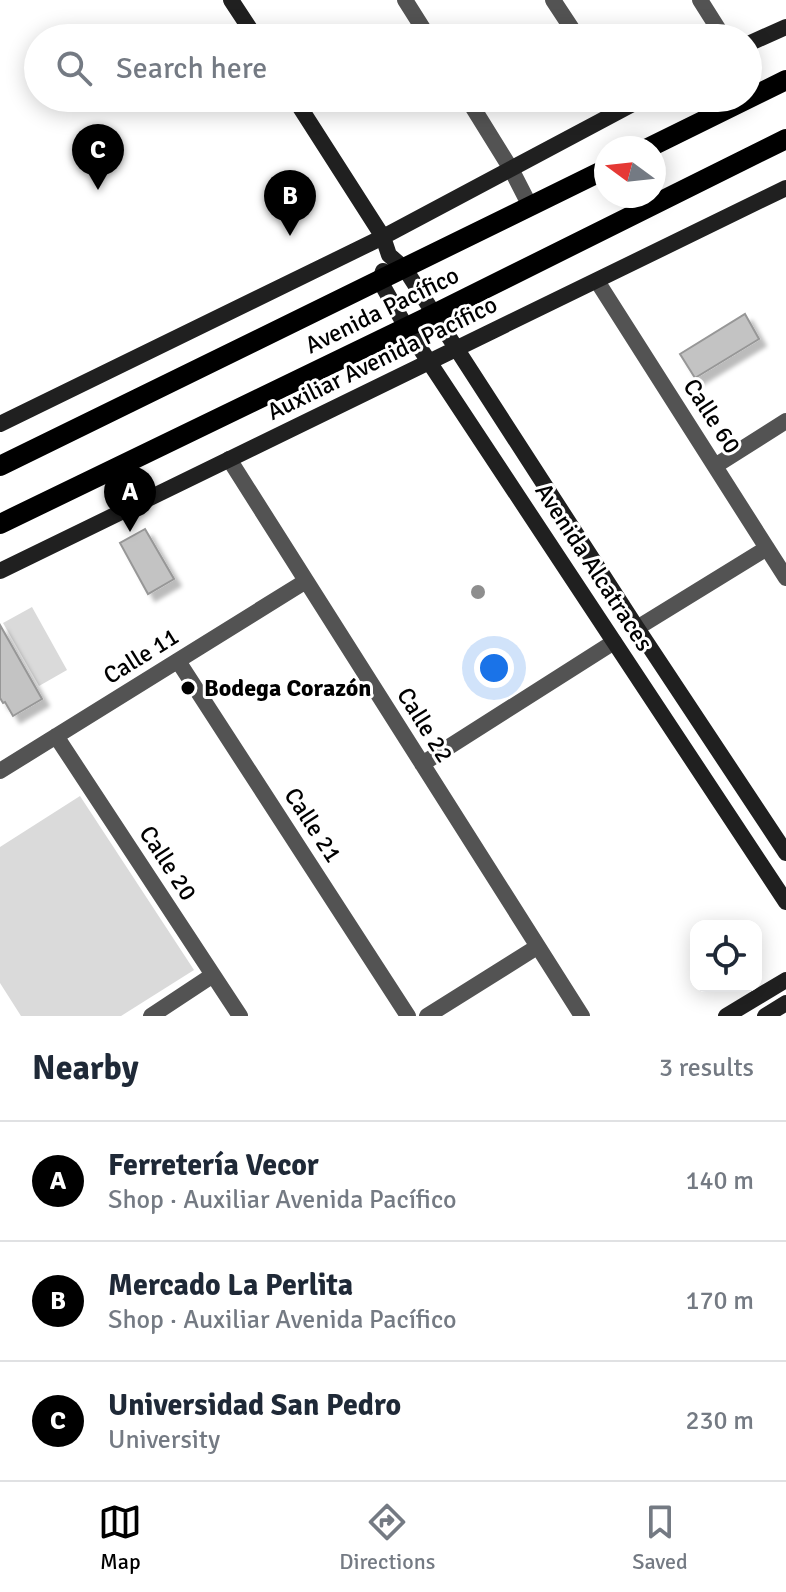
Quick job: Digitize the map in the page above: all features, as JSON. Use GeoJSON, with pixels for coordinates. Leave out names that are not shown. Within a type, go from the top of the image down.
{"type":"FeatureCollection","features":[{"type":"Feature","properties":{"kind":"main road"},"geometry":{"type":"LineString","coordinates":[[231,0],[247,24]]}},
{"type":"Feature","properties":{"kind":"main road"},"geometry":{"type":"LineString","coordinates":[[762,38],[786,27]]}},
{"type":"Feature","properties":{"kind":"main road"},"geometry":{"type":"LineString","coordinates":[[762,92],[786,80]]}},
{"type":"Feature","properties":{"kind":"main road"},"geometry":{"type":"LineString","coordinates":[[303,112],[383,237],[389,255],[405,269],[786,853]]}},
{"type":"Feature","properties":{"kind":"main road"},"geometry":{"type":"LineString","coordinates":[[0,424],[383,237],[511,169],[607,112]]}},
{"type":"Feature","properties":{"kind":"main road"},"geometry":{"type":"LineString","coordinates":[[666,139],[721,112]]}},
{"type":"Feature","properties":{"kind":"main road","name":"Avenida Pacífico"},"geometry":{"type":"LineString","coordinates":[[0,524],[786,139]]}},
{"type":"Feature","properties":{"kind":"main road","name":"Avenida Pacífico"},"geometry":{"type":"LineString","coordinates":[[0,466],[594,175]]}},
{"type":"Feature","properties":{"kind":"main road","name":"Auxiliar Avenida Pacífico"},"geometry":{"type":"LineString","coordinates":[[0,571],[786,188]]}},
{"type":"Feature","properties":{"kind":"main road"},"geometry":{"type":"LineString","coordinates":[[380,281],[389,255]]}},
{"type":"Feature","properties":{"kind":"main road","name":"Avenida Alcatraces"},"geometry":{"type":"LineString","coordinates":[[380,281],[406,327],[786,902]]}},
{"type":"Feature","properties":{"kind":"main road"},"geometry":{"type":"LineString","coordinates":[[726,1016],[786,980]]}},
{"type":"Feature","properties":{"kind":"main road"},"geometry":{"type":"LineString","coordinates":[[765,1016],[786,1003]]}},
{"type":"Feature","properties":{"kind":"street"},"geometry":{"type":"LineString","coordinates":[[405,0],[420,24]]}},
{"type":"Feature","properties":{"kind":"street"},"geometry":{"type":"LineString","coordinates":[[553,0],[569,24]]}},
{"type":"Feature","properties":{"kind":"street"},"geometry":{"type":"LineString","coordinates":[[700,0],[715,24]]}},
{"type":"Feature","properties":{"kind":"street"},"geometry":{"type":"LineString","coordinates":[[476,112],[530,206]]}},
{"type":"Feature","properties":{"kind":"street","name":"Calle 60"},"geometry":{"type":"LineString","coordinates":[[597,281],[786,578]]}},
{"type":"Feature","properties":{"kind":"street"},"geometry":{"type":"LineString","coordinates":[[715,466],[786,421]]}},
{"type":"Feature","properties":{"kind":"street","name":"Calle 22"},"geometry":{"type":"LineString","coordinates":[[229,459],[582,1016]]}},
{"type":"Feature","properties":{"kind":"street"},"geometry":{"type":"LineString","coordinates":[[637,628],[767,548]]}},
{"type":"Feature","properties":{"kind":"street","name":"Calle 11"},"geometry":{"type":"LineString","coordinates":[[0,771],[306,581]]}},
{"type":"Feature","properties":{"kind":"street"},"geometry":{"type":"LineString","coordinates":[[422,764],[614,642]]}},
{"type":"Feature","properties":{"kind":"street","name":"Calle 21"},"geometry":{"type":"LineString","coordinates":[[178,661],[408,1016]]}},
{"type":"Feature","properties":{"kind":"street","name":"Calle 20"},"geometry":{"type":"LineString","coordinates":[[56,736],[240,1016]]}},
{"type":"Feature","properties":{"kind":"street"},"geometry":{"type":"LineString","coordinates":[[427,1016],[537,947]]}},
{"type":"Feature","properties":{"kind":"street"},"geometry":{"type":"LineString","coordinates":[[151,1016],[213,975]]}},
{"type":"Feature","properties":{"kind":"shaded area"},"geometry":{"type":"Polygon","coordinates":[[[32,607],[67,670],[39,686],[3,623],[32,607]]]}},
{"type":"Feature","properties":{"kind":"shaded area"},"geometry":{"type":"Polygon","coordinates":[[[80,796],[194,970],[121,1016],[21,1016],[0,983],[0,847],[80,796]]]}},
{"type":"Feature","properties":{"kind":"building"},"geometry":{"type":"Polygon","coordinates":[[[745,314],[759,339],[695,378],[680,354],[745,314]]]}},
{"type":"Feature","properties":{"kind":"building"},"geometry":{"type":"Polygon","coordinates":[[[145,529],[174,579],[148,594],[120,543],[145,529]]]}},
{"type":"Feature","properties":{"kind":"building"},"geometry":{"type":"Polygon","coordinates":[[[0,625],[42,699],[13,716],[0,698],[0,625]]]}},
{"type":"Feature","properties":{"kind":"place","name":"Universidad San Pedro"},"geometry":{"type":"Point","coordinates":[98,190]}},
{"type":"Feature","properties":{"kind":"place","name":"Mercado La Perlita"},"geometry":{"type":"Point","coordinates":[290,236]}},
{"type":"Feature","properties":{"kind":"place","name":"Ferretería Vecor"},"geometry":{"type":"Point","coordinates":[130,532]}},
{"type":"Feature","properties":{"kind":"place","name":"Bodega Corazón"},"geometry":{"type":"Point","coordinates":[188,688]}}]}
